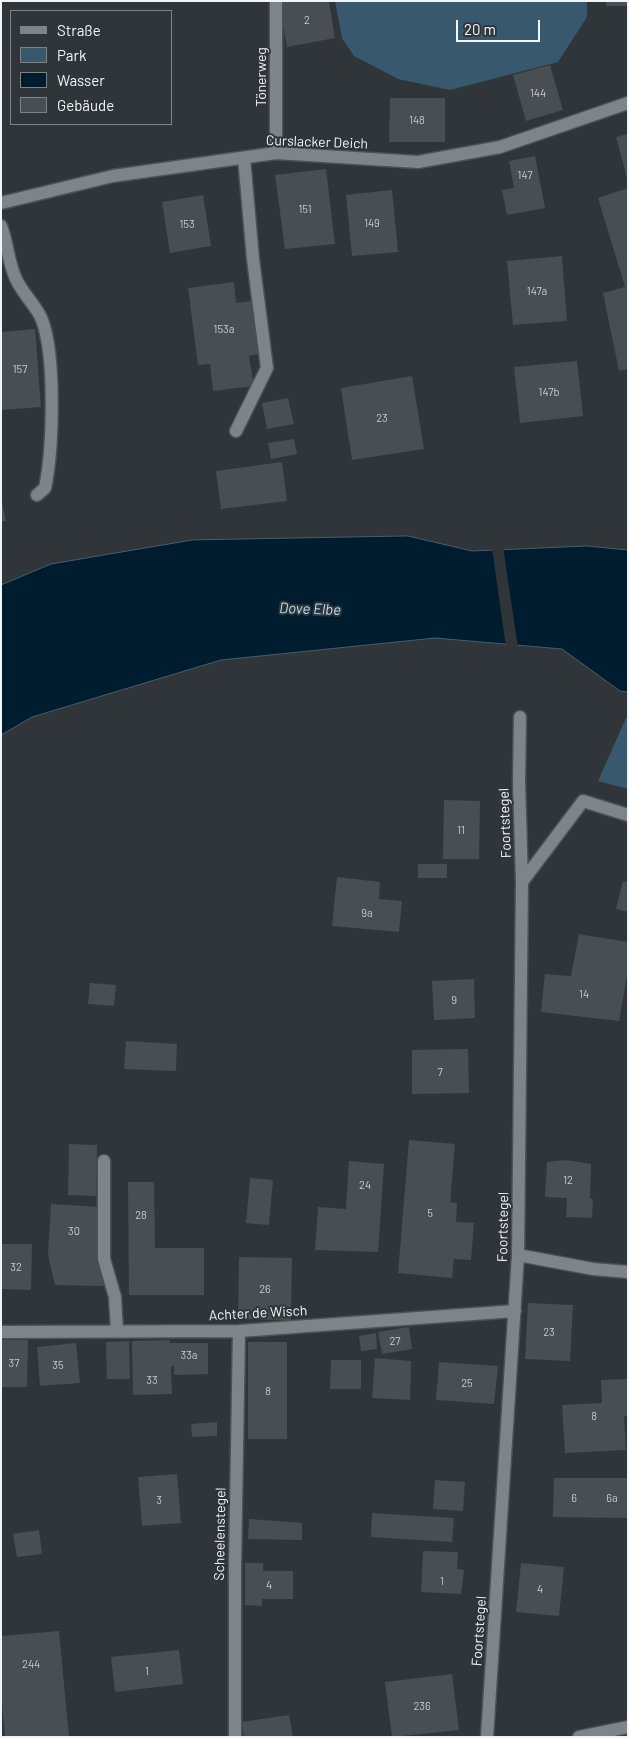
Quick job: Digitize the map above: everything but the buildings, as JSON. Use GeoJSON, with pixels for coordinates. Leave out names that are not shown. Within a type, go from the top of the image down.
{"type":"FeatureCollection","features":[{"type":"Feature","properties":{"kind":"street","name":"Tönerweg"},"geometry":{"type":"LineString","coordinates":[[276,1],[276,153]]}},
{"type":"Feature","properties":{"kind":"street","name":"Curslacker Deich"},"geometry":{"type":"LineString","coordinates":[[1,202],[113,176],[276,153],[418,162],[500,147],[628,103]]}},
{"type":"Feature","properties":{"kind":"street"},"geometry":{"type":"LineString","coordinates":[[236,431],[267,368],[253,258],[244,158]]}},
{"type":"Feature","properties":{"kind":"street"},"geometry":{"type":"LineString","coordinates":[[1,226],[14,276],[42,319],[48,342],[50,456],[45,488],[36,495]]}},
{"type":"Feature","properties":{"kind":"street","name":"Foortstegel"},"geometry":{"type":"LineString","coordinates":[[487,1737],[518,1254],[522,882],[519,782],[520,717]]}},
{"type":"Feature","properties":{"kind":"street"},"geometry":{"type":"LineString","coordinates":[[522,882],[583,801],[628,815]]}},
{"type":"Feature","properties":{"kind":"street"},"geometry":{"type":"LineString","coordinates":[[104,1161],[104,1259],[115,1297],[117,1330]]}},
{"type":"Feature","properties":{"kind":"street"},"geometry":{"type":"LineString","coordinates":[[518,1254],[593,1269],[628,1272]]}},
{"type":"Feature","properties":{"kind":"street","name":"Achter de Wisch"},"geometry":{"type":"LineString","coordinates":[[1,1332],[117,1330],[239,1331],[515,1311]]}},
{"type":"Feature","properties":{"kind":"street","name":"Scheelenstegel"},"geometry":{"type":"LineString","coordinates":[[235,1737],[234,1566],[239,1331]]}},
{"type":"Feature","properties":{"kind":"street"},"geometry":{"type":"LineString","coordinates":[[579,1737],[628,1727]]}},
{"type":"Feature","properties":{"kind":"green space"},"geometry":{"type":"Polygon","coordinates":[[[335,1],[587,1],[587,17],[558,62],[450,90],[398,79],[354,56],[342,38],[335,1]]]}},
{"type":"Feature","properties":{"kind":"green space"},"geometry":{"type":"Polygon","coordinates":[[[626,718],[628,719],[628,789],[598,781],[626,718]]]}},
{"type":"Feature","properties":{"kind":"water","name":"Dove Elbe"},"geometry":{"type":"Polygon","coordinates":[[[408,536],[472,551],[587,546],[628,550],[628,692],[620,691],[562,649],[435,638],[221,660],[32,717],[1,735],[1,585],[51,564],[192,540],[408,536]]]}},
{"type":"Feature","properties":{"kind":"pier"},"geometry":{"type":"Polygon","coordinates":[[[503,547],[518,648],[506,647],[492,548],[503,547]]]}}]}
